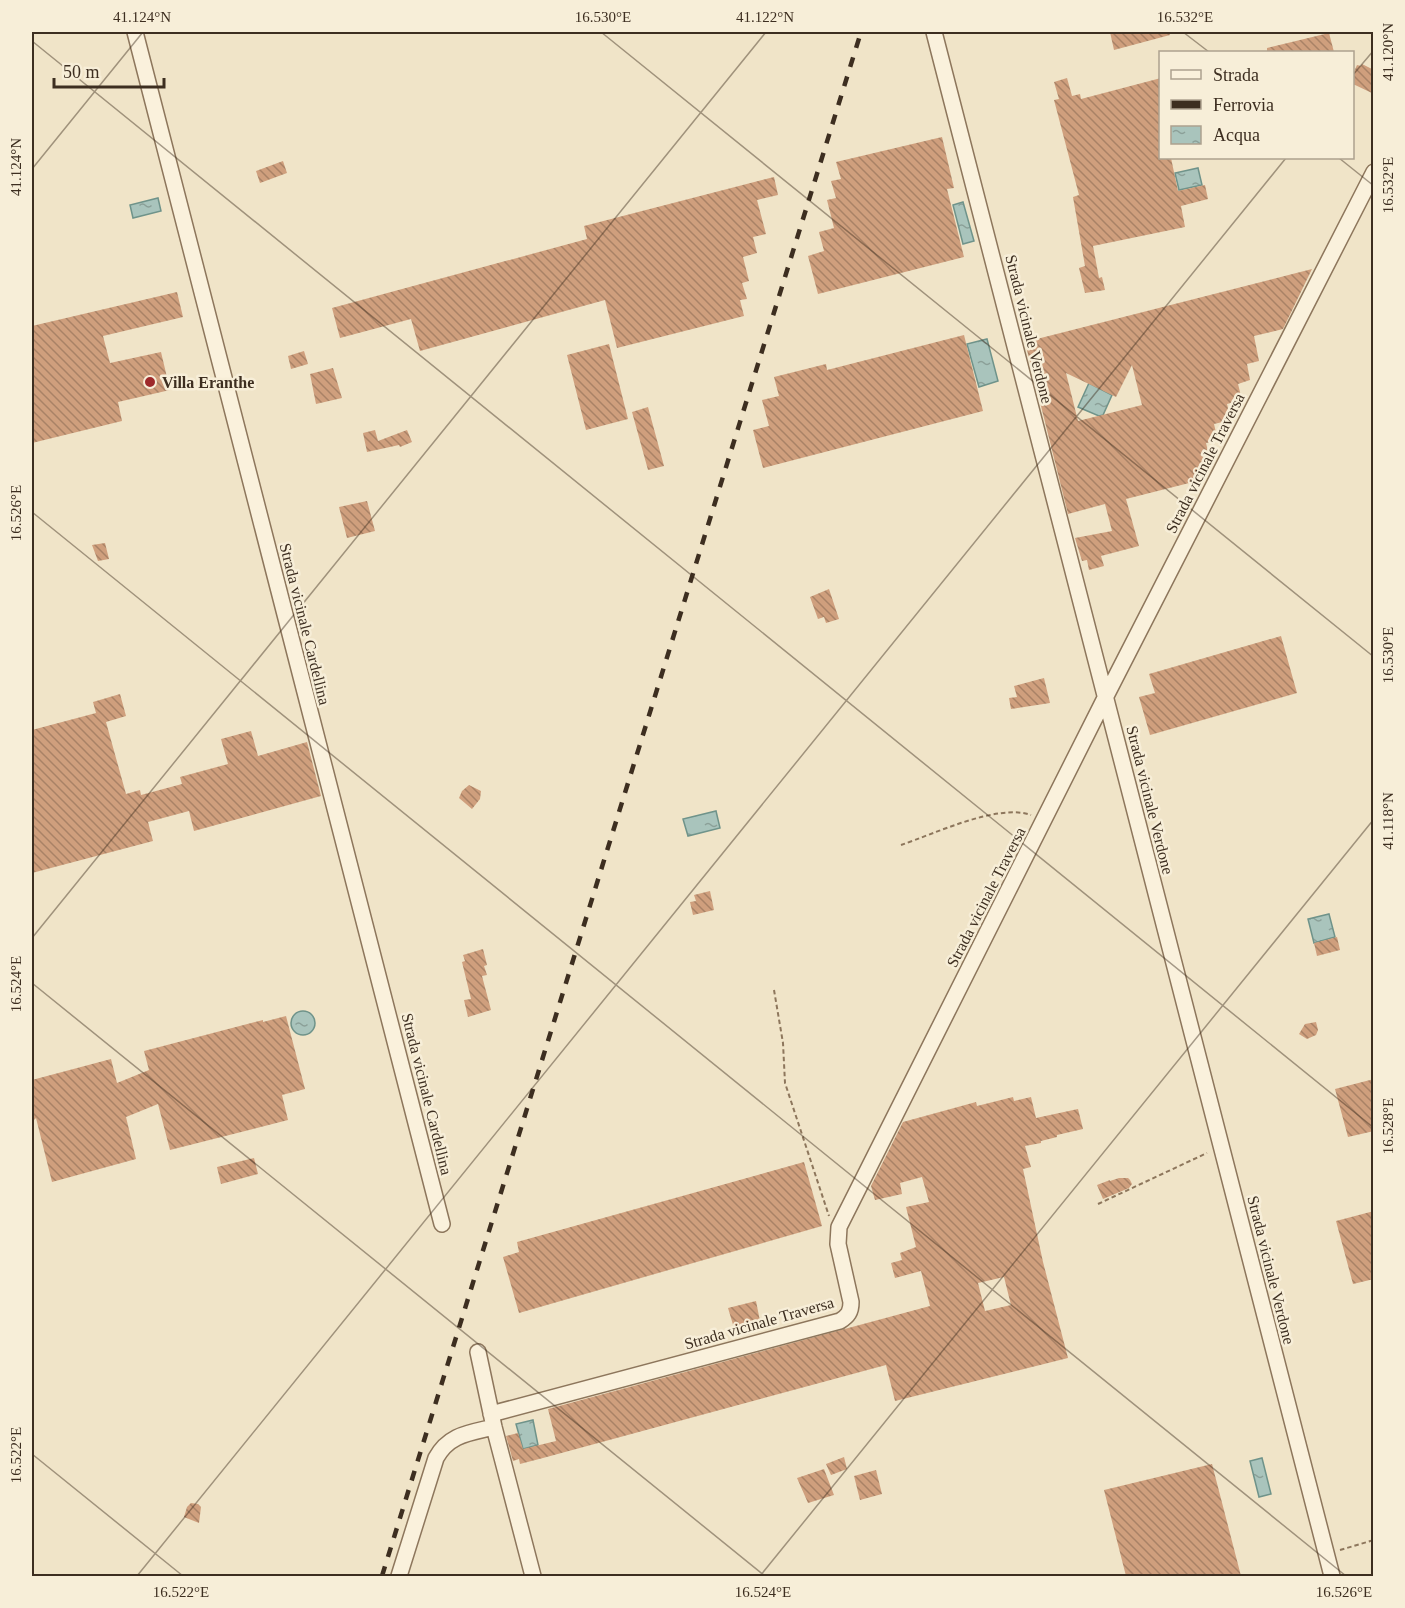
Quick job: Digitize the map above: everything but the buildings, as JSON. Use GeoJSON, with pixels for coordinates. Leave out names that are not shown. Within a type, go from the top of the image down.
{"type":"FeatureCollection","features":[{"type":"Feature","properties":{"kind":"street","name":"Strada vicinale Cardellina"},"geometry":{"type":"LineString","coordinates":[[135,32],[441,1224]]}},
{"type":"Feature","properties":{"kind":"street","name":"Strada vicinale Verdone"},"geometry":{"type":"LineString","coordinates":[[933,32],[1332,1576]]}},
{"type":"Feature","properties":{"kind":"street","name":"Strada vicinale Traversa"},"geometry":{"type":"LineString","coordinates":[[399,1576],[436,1458],[441,1449],[453,1438],[493,1420],[840,1321],[847,1316],[851,1310],[851,1302],[838,1244],[839,1227],[1105,698],[1374,172]]}},
{"type":"Feature","properties":{"kind":"street"},"geometry":{"type":"LineString","coordinates":[[478,1352],[533,1576]]}},
{"type":"Feature","properties":{"kind":"path"},"geometry":{"type":"LineString","coordinates":[[901,845],[988,815],[1021,812],[1045,820]]}},
{"type":"Feature","properties":{"kind":"path"},"geometry":{"type":"LineString","coordinates":[[774,990],[783,1043],[784,1083],[827,1213],[839,1227]]}},
{"type":"Feature","properties":{"kind":"path"},"geometry":{"type":"LineString","coordinates":[[1098,1204],[1221,1146]]}},
{"type":"Feature","properties":{"kind":"path"},"geometry":{"type":"LineString","coordinates":[[1326,1554],[1374,1540]]}},
{"type":"Feature","properties":{"kind":"water"},"geometry":{"type":"Polygon","coordinates":[[[1198,168],[1202,185],[1179,190],[1175,173],[1198,168]]]}},
{"type":"Feature","properties":{"kind":"water"},"geometry":{"type":"Polygon","coordinates":[[[158,198],[161,211],[133,218],[130,205],[158,198]]]}},
{"type":"Feature","properties":{"kind":"water"},"geometry":{"type":"Polygon","coordinates":[[[963,202],[974,241],[963,244],[953,205],[963,202]]]}},
{"type":"Feature","properties":{"kind":"water"},"geometry":{"type":"Polygon","coordinates":[[[987,339],[998,381],[979,387],[967,344],[987,339]]]}},
{"type":"Feature","properties":{"kind":"water"},"geometry":{"type":"Polygon","coordinates":[[[1089,383],[1112,395],[1103,415],[1099,416],[1078,407],[1089,383]]]}},
{"type":"Feature","properties":{"kind":"water"},"geometry":{"type":"Polygon","coordinates":[[[716,811],[720,828],[688,836],[683,819],[716,811]]]}},
{"type":"Feature","properties":{"kind":"water"},"geometry":{"type":"Polygon","coordinates":[[[1329,914],[1335,937],[1314,943],[1308,919],[1329,914]]]}},
{"type":"Feature","properties":{"kind":"water"},"geometry":{"type":"Polygon","coordinates":[[[303,1011],[308,1012],[314,1018],[314,1028],[308,1034],[303,1035],[298,1034],[292,1028],[291,1023],[292,1018],[298,1012],[303,1011]]]}},
{"type":"Feature","properties":{"kind":"water"},"geometry":{"type":"Polygon","coordinates":[[[533,1420],[538,1445],[523,1449],[516,1424],[533,1420]]]}},
{"type":"Feature","properties":{"kind":"water"},"geometry":{"type":"Polygon","coordinates":[[[1262,1458],[1271,1494],[1259,1497],[1250,1461],[1262,1458]]]}},
{"type":"Feature","properties":{"kind":"railway"},"geometry":{"type":"LineString","coordinates":[[382,1576],[861,32]]}},
{"type":"Feature","properties":{"kind":"place","name":"Villa Eranthe"},"geometry":{"type":"Point","coordinates":[150,382]}}]}
